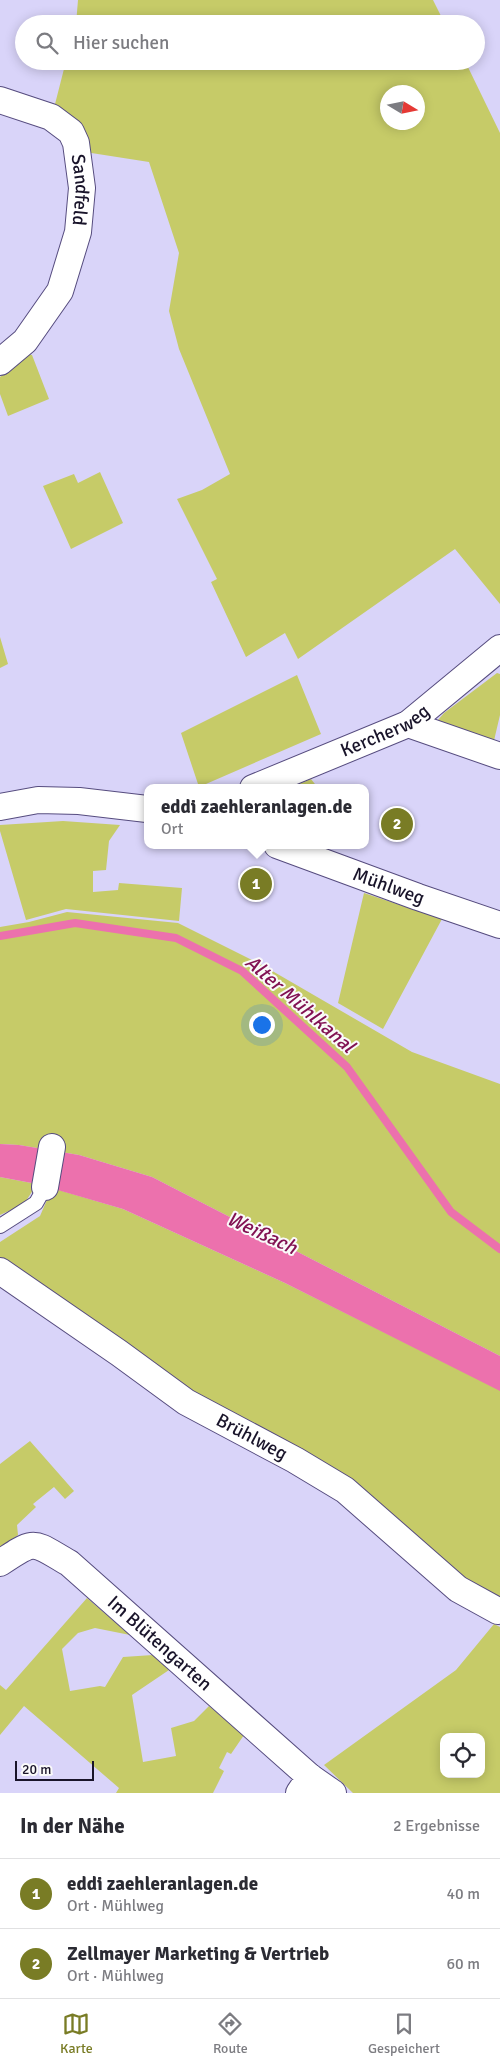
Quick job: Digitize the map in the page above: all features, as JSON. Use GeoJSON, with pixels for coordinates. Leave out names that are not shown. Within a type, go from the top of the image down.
{"type":"FeatureCollection","features":[{"type":"Feature","properties":{"kind":"street","name":"Sandfeld"},"geometry":{"type":"LineString","coordinates":[[0,100],[51,117],[71,132],[76,143],[82,188],[78,232],[60,291],[25,341],[0,362]]}},
{"type":"Feature","properties":{"kind":"street","name":"Kercherweg"},"geometry":{"type":"LineString","coordinates":[[263,784],[408,724],[500,648]]}},
{"type":"Feature","properties":{"kind":"street"},"geometry":{"type":"LineString","coordinates":[[408,724],[500,756]]}},
{"type":"Feature","properties":{"kind":"street"},"geometry":{"type":"LineString","coordinates":[[0,806],[38,800],[54,800],[144,809]]}},
{"type":"Feature","properties":{"kind":"street","name":"Mühlweg"},"geometry":{"type":"LineString","coordinates":[[288,849],[500,925]]}},
{"type":"Feature","properties":{"kind":"street"},"geometry":{"type":"LineString","coordinates":[[45,1187],[52,1147]]}},
{"type":"Feature","properties":{"kind":"street","name":"Brühlweg"},"geometry":{"type":"LineString","coordinates":[[0,1271],[104,1342],[186,1402],[295,1460],[346,1490],[458,1589],[498,1611]]}},
{"type":"Feature","properties":{"kind":"street","name":"Im Blütengarten"},"geometry":{"type":"LineString","coordinates":[[0,1563],[29,1544],[38,1545],[69,1563],[304,1785],[333,1793]]}},
{"type":"Feature","properties":{"kind":"lane"},"geometry":{"type":"LineString","coordinates":[[0,1226],[36,1203],[45,1187]]}},
{"type":"Feature","properties":{"kind":"green space"},"geometry":{"type":"Polygon","coordinates":[[[78,0],[433,0],[440,15],[77,15],[78,0]]]}},
{"type":"Feature","properties":{"kind":"green space"},"geometry":{"type":"Polygon","coordinates":[[[64,70],[469,70],[500,133],[500,604],[455,549],[298,659],[285,633],[246,657],[211,582],[217,579],[177,499],[202,490],[230,474],[179,349],[169,311],[179,253],[149,162],[85,152],[53,112],[64,70]]]}},
{"type":"Feature","properties":{"kind":"green space"},"geometry":{"type":"Polygon","coordinates":[[[28,354],[32,355],[49,399],[8,416],[0,394],[0,377],[28,354]]]}},
{"type":"Feature","properties":{"kind":"green space"},"geometry":{"type":"Polygon","coordinates":[[[100,472],[123,523],[71,549],[43,486],[74,474],[78,483],[100,472]]]}},
{"type":"Feature","properties":{"kind":"green space"},"geometry":{"type":"Polygon","coordinates":[[[0,637],[8,664],[0,668],[0,637]]]}},
{"type":"Feature","properties":{"kind":"green space"},"geometry":{"type":"Polygon","coordinates":[[[497,673],[500,674],[500,715],[492,749],[438,720],[444,713],[497,673]]]}},
{"type":"Feature","properties":{"kind":"green space"},"geometry":{"type":"Polygon","coordinates":[[[297,675],[321,734],[206,784],[198,784],[181,733],[297,675]]]}},
{"type":"Feature","properties":{"kind":"green space"},"geometry":{"type":"Polygon","coordinates":[[[311,779],[315,784],[299,784],[311,779]]]}},
{"type":"Feature","properties":{"kind":"green space"},"geometry":{"type":"Polygon","coordinates":[[[63,821],[120,825],[109,841],[106,870],[93,871],[93,892],[118,890],[119,883],[182,888],[179,921],[66,909],[26,920],[0,831],[0,825],[63,821]]]}},
{"type":"Feature","properties":{"kind":"green space"},"geometry":{"type":"Polygon","coordinates":[[[364,893],[442,919],[383,1029],[338,1003],[364,893]]]}},
{"type":"Feature","properties":{"kind":"green space"},"geometry":{"type":"Polygon","coordinates":[[[67,912],[178,923],[262,965],[412,1052],[500,1084],[500,1356],[152,1177],[79,1155],[19,1145],[0,1144],[0,927],[67,912]]]}},
{"type":"Feature","properties":{"kind":"green space"},"geometry":{"type":"Polygon","coordinates":[[[0,1177],[37,1184],[24,1204],[0,1215],[0,1177]]]}},
{"type":"Feature","properties":{"kind":"green space"},"geometry":{"type":"Polygon","coordinates":[[[52,1188],[123,1209],[285,1283],[500,1390],[500,1603],[253,1430],[0,1266],[0,1242],[40,1216],[52,1188]]]}},
{"type":"Feature","properties":{"kind":"green space"},"geometry":{"type":"Polygon","coordinates":[[[30,1441],[74,1491],[65,1499],[54,1487],[33,1504],[36,1507],[17,1525],[18,1535],[0,1548],[0,1464],[30,1441]]]}},
{"type":"Feature","properties":{"kind":"green space"},"geometry":{"type":"Polygon","coordinates":[[[87,1598],[130,1635],[95,1628],[78,1633],[62,1649],[70,1691],[100,1686],[105,1687],[123,1657],[153,1655],[169,1670],[132,1695],[143,1762],[176,1756],[171,1728],[194,1721],[209,1706],[244,1735],[231,1754],[227,1752],[219,1768],[224,1771],[213,1793],[116,1793],[119,1788],[24,1706],[0,1735],[0,1685],[6,1690],[87,1598]]]}},
{"type":"Feature","properties":{"kind":"green space"},"geometry":{"type":"Polygon","coordinates":[[[494,1624],[500,1627],[500,1793],[353,1793],[324,1765],[456,1670],[494,1624]]]}},
{"type":"Feature","properties":{"kind":"shaded area"},"geometry":{"type":"Polygon","coordinates":[[[0,1144],[19,1145],[79,1155],[152,1177],[500,1356],[500,1391],[285,1283],[123,1209],[37,1184],[0,1177],[0,1144]]]}},
{"type":"Feature","properties":{"kind":"waterway","name":"Alter Mühlkanal"},"geometry":{"type":"LineString","coordinates":[[0,936],[75,923],[176,938],[242,971],[347,1067],[451,1212],[500,1249]]}},
{"type":"Feature","properties":{"kind":"place","name":"Zellmayer Marketing & Vertrieb"},"geometry":{"type":"Point","coordinates":[397,824]}},
{"type":"Feature","properties":{"kind":"place","name":"eddi zaehleranlagen.de"},"geometry":{"type":"Point","coordinates":[256,884]}},
{"type":"Feature","properties":{"kind":"water label","name":"Weißach"},"geometry":{"type":"Point","coordinates":[262,1233]}}]}
